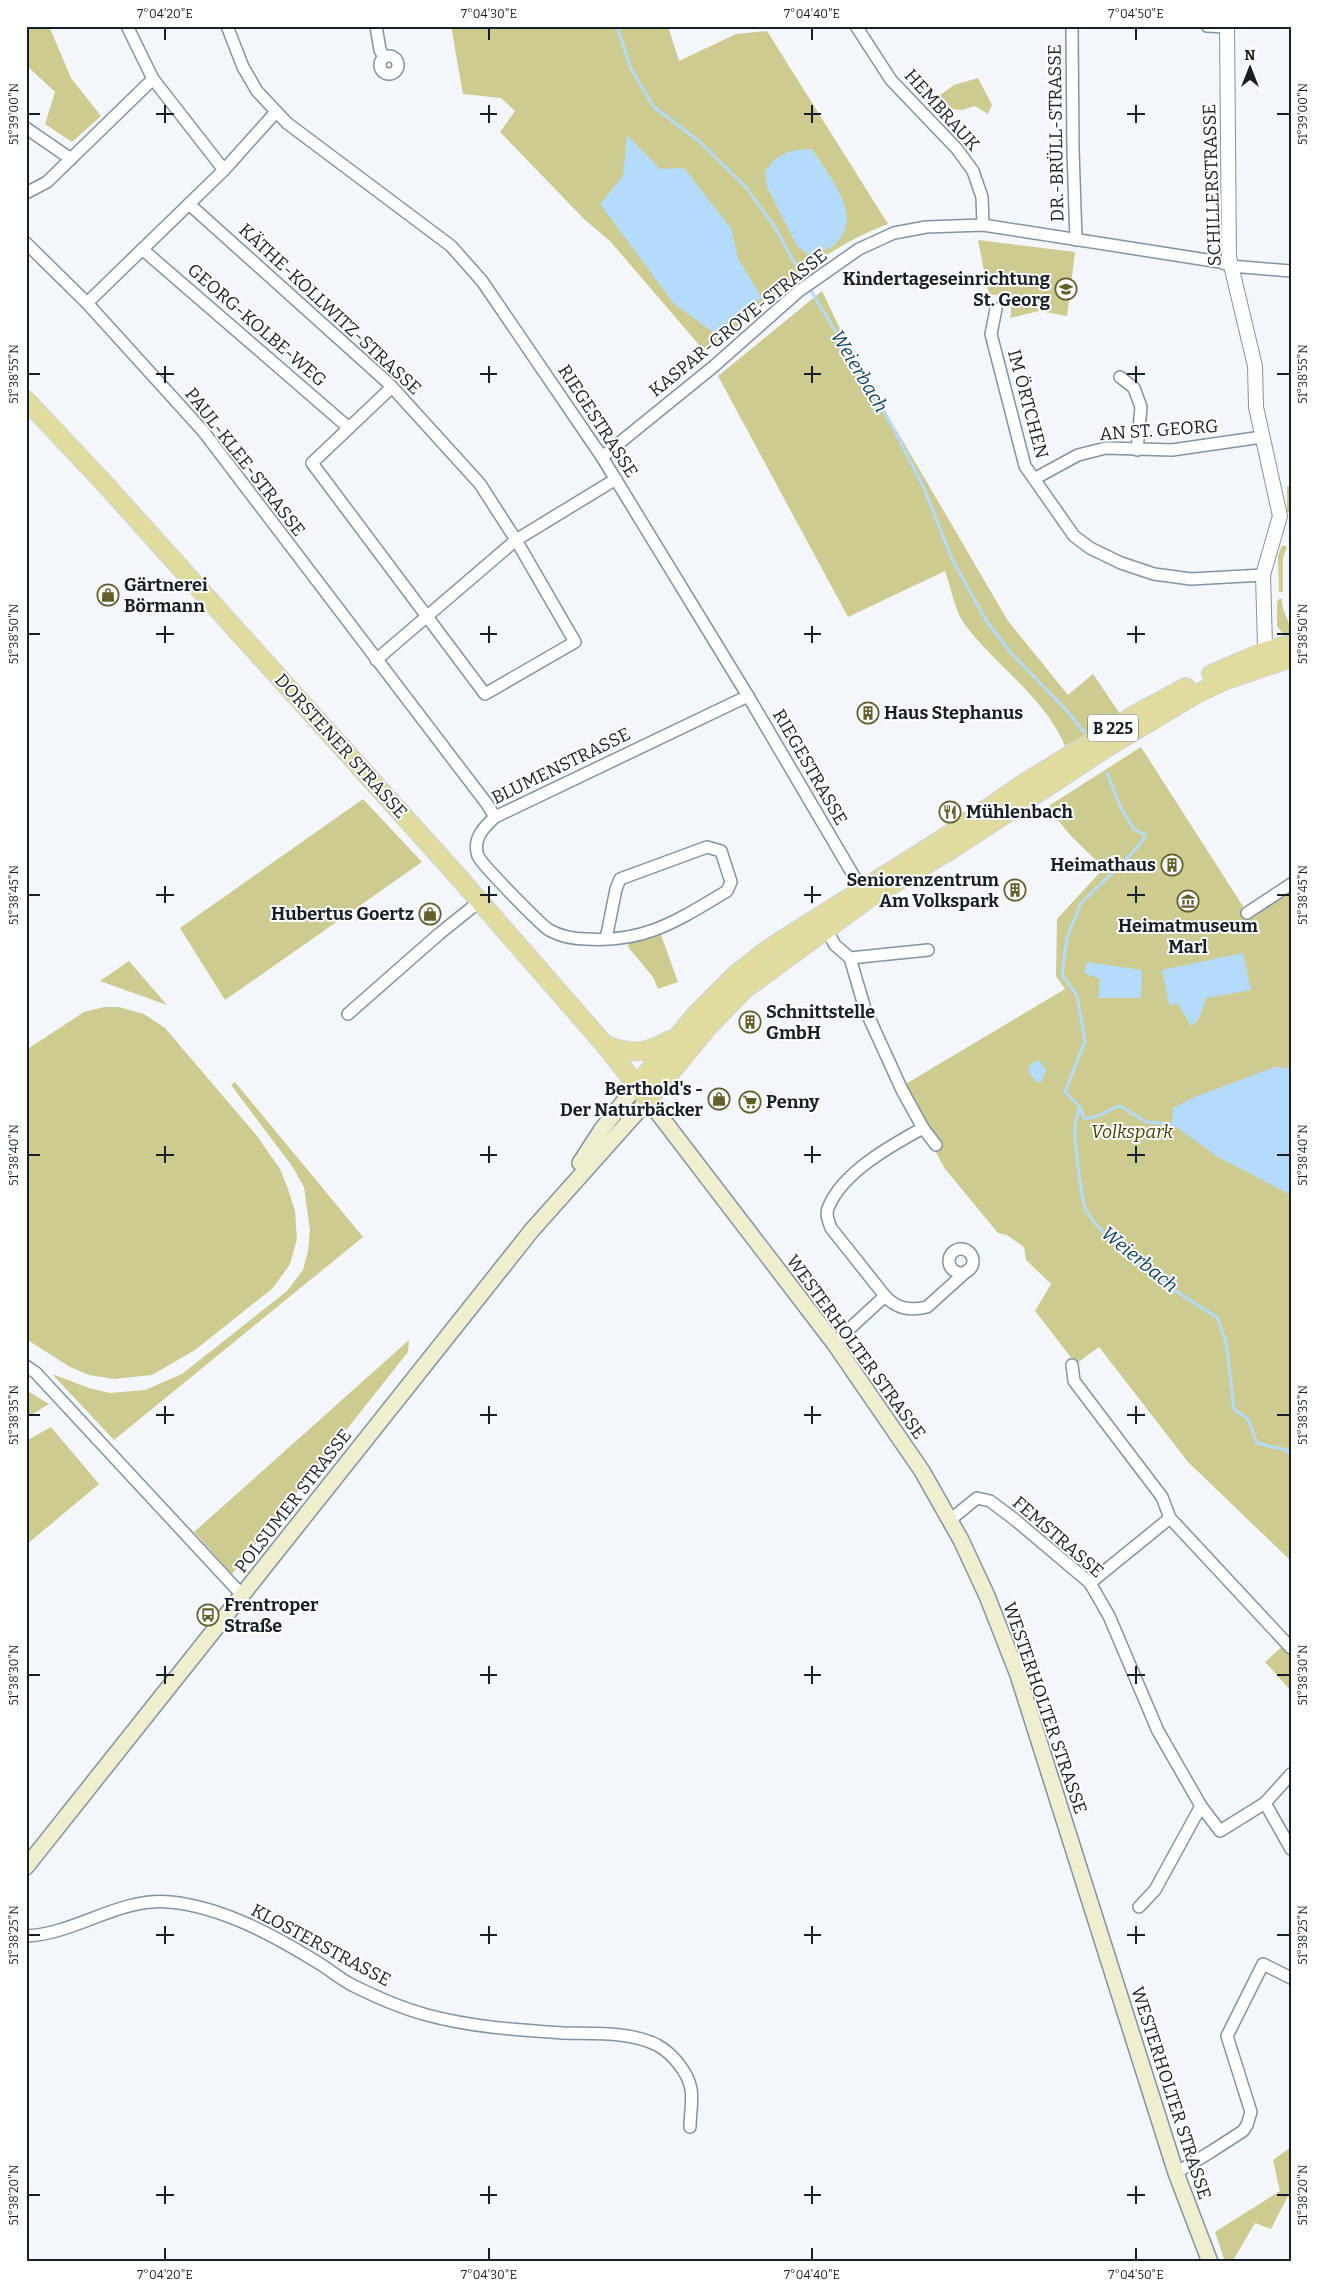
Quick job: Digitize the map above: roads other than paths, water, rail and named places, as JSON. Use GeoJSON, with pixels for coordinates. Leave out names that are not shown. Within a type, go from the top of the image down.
{"type":"FeatureCollection","features":[{"type":"Feature","properties":{"kind":"main road","name":"DORSTENER STRASSE"},"geometry":{"type":"LineString","coordinates":[[26,400],[163,548],[480,901],[604,1045],[648,1100]]}},
{"type":"Feature","properties":{"kind":"main road","name":"B 225"},"geometry":{"type":"LineString","coordinates":[[648,1100],[710,1025],[745,989],[822,923],[864,895],[949,851],[1174,707],[1291,644]]}},
{"type":"Feature","properties":{"kind":"main road","name":"B 225"},"geometry":{"type":"LineString","coordinates":[[1268,658],[1291,658]]}},
{"type":"Feature","properties":{"kind":"main road","name":"B 225"},"geometry":{"type":"LineString","coordinates":[[636,1086],[674,1038],[735,975],[768,949],[822,923]]}},
{"type":"Feature","properties":{"kind":"main road"},"geometry":{"type":"LineString","coordinates":[[604,1045],[624,1052],[639,1053],[652,1050],[674,1038]]}},
{"type":"Feature","properties":{"kind":"main road","name":"POLSUMER STRASSE"},"geometry":{"type":"LineString","coordinates":[[552,1206],[602,1129],[636,1086]]}},
{"type":"Feature","properties":{"kind":"main road","name":"POLSUMER STRASSE"},"geometry":{"type":"LineString","coordinates":[[26,1867],[552,1206],[648,1100]]}},
{"type":"Feature","properties":{"kind":"main road","name":"WESTERHOLTER STRASSE"},"geometry":{"type":"LineString","coordinates":[[648,1100],[834,1343],[896,1431],[961,1540],[987,1596],[1018,1675],[1176,2173],[1210,2262]]}},
{"type":"Feature","properties":{"kind":"street"},"geometry":{"type":"LineString","coordinates":[[128,26],[153,79],[224,170]]}},
{"type":"Feature","properties":{"kind":"street","name":"RIEGESTRASSE"},"geometry":{"type":"LineString","coordinates":[[227,26],[243,67],[257,91],[276,112],[287,123],[452,246],[482,281],[616,479],[748,696],[864,895]]}},
{"type":"Feature","properties":{"kind":"street"},"geometry":{"type":"LineString","coordinates":[[376,26],[380,50],[384,56]]}},
{"type":"Feature","properties":{"kind":"street","name":"HEMBRAUK"},"geometry":{"type":"LineString","coordinates":[[856,26],[891,80],[957,149],[973,171],[982,197],[983,225]]}},
{"type":"Feature","properties":{"kind":"street","name":"DR.-BRÜLL-STRASSE"},"geometry":{"type":"LineString","coordinates":[[1072,26],[1076,240]]}},
{"type":"Feature","properties":{"kind":"street"},"geometry":{"type":"LineString","coordinates":[[1207,26],[1228,27]]}},
{"type":"Feature","properties":{"kind":"street","name":"SCHILLERSTRASSE"},"geometry":{"type":"LineString","coordinates":[[1228,27],[1228,246],[1255,366],[1256,407],[1280,516],[1263,575],[1268,658]]}},
{"type":"Feature","properties":{"kind":"street"},"geometry":{"type":"LineString","coordinates":[[26,193],[47,182],[153,79]]}},
{"type":"Feature","properties":{"kind":"street"},"geometry":{"type":"LineString","coordinates":[[86,303],[224,170],[276,112]]}},
{"type":"Feature","properties":{"kind":"street"},"geometry":{"type":"LineString","coordinates":[[26,128],[71,159]]}},
{"type":"Feature","properties":{"kind":"street","name":"KÄTHE-KOLLWITZ-STRASSE"},"geometry":{"type":"LineString","coordinates":[[189,204],[392,387],[480,484],[516,540],[575,642],[485,694],[427,614]]}},
{"type":"Feature","properties":{"kind":"street","name":"KASPAR-GROVE-STRASSE"},"geometry":{"type":"LineString","coordinates":[[602,457],[713,366],[799,291],[859,248],[894,233],[926,227],[983,225],[1231,266],[1291,271]]}},
{"type":"Feature","properties":{"kind":"street","name":"PAUL-KLEE-STRASSE"},"geometry":{"type":"LineString","coordinates":[[26,243],[86,303],[203,431],[495,816]]}},
{"type":"Feature","properties":{"kind":"street","name":"GEORG-KOLBE-WEG"},"geometry":{"type":"LineString","coordinates":[[142,249],[349,428]]}},
{"type":"Feature","properties":{"kind":"street","name":"IM ÖRTCHEN"},"geometry":{"type":"LineString","coordinates":[[996,309],[991,334],[1025,466],[1074,536],[1090,548],[1121,563],[1154,574],[1191,579],[1263,575]]}},
{"type":"Feature","properties":{"kind":"street"},"geometry":{"type":"LineString","coordinates":[[1120,377],[1134,388],[1141,407],[1137,450]]}},
{"type":"Feature","properties":{"kind":"street"},"geometry":{"type":"LineString","coordinates":[[392,387],[312,463],[427,614]]}},
{"type":"Feature","properties":{"kind":"street","name":"AN ST. GEORG"},"geometry":{"type":"LineString","coordinates":[[1034,479],[1078,454],[1106,448],[1180,450],[1262,437]]}},
{"type":"Feature","properties":{"kind":"street"},"geometry":{"type":"LineString","coordinates":[[376,660],[427,614],[516,540],[616,479]]}},
{"type":"Feature","properties":{"kind":"street","name":"BLUMENSTRASSE"},"geometry":{"type":"LineString","coordinates":[[606,939],[616,889],[620,879],[707,847],[721,851],[731,882],[727,891],[663,928],[636,937],[606,939],[566,937],[549,930],[487,868],[478,856],[477,841],[481,830],[495,816],[748,696]]}},
{"type":"Feature","properties":{"kind":"street"},"geometry":{"type":"LineString","coordinates":[[1246,913],[1291,884]]}},
{"type":"Feature","properties":{"kind":"street"},"geometry":{"type":"LineString","coordinates":[[348,1014],[480,901]]}},
{"type":"Feature","properties":{"kind":"street"},"geometry":{"type":"LineString","coordinates":[[822,923],[836,945],[850,958],[865,1009],[902,1090],[923,1128],[936,1145]]}},
{"type":"Feature","properties":{"kind":"street"},"geometry":{"type":"LineString","coordinates":[[850,958],[928,950]]}},
{"type":"Feature","properties":{"kind":"street"},"geometry":{"type":"LineString","coordinates":[[923,1128],[858,1169],[842,1186],[828,1206],[827,1216],[831,1228],[894,1305],[902,1308],[927,1307],[968,1270]]}},
{"type":"Feature","properties":{"kind":"street"},"geometry":{"type":"LineString","coordinates":[[834,1343],[885,1296]]}},
{"type":"Feature","properties":{"kind":"street"},"geometry":{"type":"LineString","coordinates":[[26,1366],[36,1373],[242,1595]]}},
{"type":"Feature","properties":{"kind":"street"},"geometry":{"type":"LineString","coordinates":[[1072,1366],[1074,1381],[1162,1497],[1170,1518],[1291,1648]]}},
{"type":"Feature","properties":{"kind":"street","name":"FEMSTRASSE"},"geometry":{"type":"LineString","coordinates":[[950,1520],[977,1498],[984,1498],[1014,1519],[1090,1583],[1109,1616],[1158,1731],[1201,1806],[1220,1831],[1265,1804]]}},
{"type":"Feature","properties":{"kind":"street"},"geometry":{"type":"LineString","coordinates":[[1090,1583],[1170,1518]]}},
{"type":"Feature","properties":{"kind":"street"},"geometry":{"type":"LineString","coordinates":[[1291,1774],[1265,1804],[1291,1849]]}},
{"type":"Feature","properties":{"kind":"street"},"geometry":{"type":"LineString","coordinates":[[1138,1907],[1154,1890],[1201,1806]]}},
{"type":"Feature","properties":{"kind":"street","name":"KLOSTERSTRASSE"},"geometry":{"type":"LineString","coordinates":[[26,1936],[36,1936],[81,1924],[133,1905],[169,1902],[193,1906],[234,1918],[281,1941],[350,1984],[381,1999],[427,2015],[496,2029],[627,2036],[658,2046],[669,2054],[680,2067],[691,2088],[690,2128]]}},
{"type":"Feature","properties":{"kind":"street"},"geometry":{"type":"LineString","coordinates":[[1176,2173],[1212,2152],[1243,2131],[1247,2125],[1251,2112],[1227,2036],[1263,1964],[1291,1978]]}},
{"type":"Feature","properties":{"kind":"water"},"geometry":{"type":"Polygon","coordinates":[[[627,135],[660,169],[684,168],[731,228],[738,258],[762,298],[713,332],[674,304],[600,204],[623,176],[627,135]]]}},
{"type":"Feature","properties":{"kind":"water"},"geometry":{"type":"Polygon","coordinates":[[[812,149],[835,184],[846,210],[847,222],[843,234],[834,245],[826,250],[809,255],[797,246],[767,187],[765,172],[775,160],[785,153],[812,149]]]}},
{"type":"Feature","properties":{"kind":"water"},"geometry":{"type":"Polygon","coordinates":[[[1243,953],[1251,990],[1206,998],[1199,1019],[1191,1026],[1178,1004],[1169,1005],[1162,970],[1243,953]]]}},
{"type":"Feature","properties":{"kind":"water"},"geometry":{"type":"Polygon","coordinates":[[[1087,962],[1142,970],[1141,998],[1098,998],[1100,979],[1084,973],[1087,962]]]}},
{"type":"Feature","properties":{"kind":"water"},"geometry":{"type":"Polygon","coordinates":[[[1035,1061],[1039,1061],[1046,1070],[1041,1083],[1037,1082],[1028,1072],[1030,1065],[1035,1061]]]}},
{"type":"Feature","properties":{"kind":"water"},"geometry":{"type":"Polygon","coordinates":[[[1275,1067],[1291,1068],[1291,1195],[1218,1157],[1172,1124],[1173,1108],[1192,1098],[1275,1067]]]}},
{"type":"Feature","properties":{"kind":"waterway","name":"Weierbach"},"geometry":{"type":"LineString","coordinates":[[617,26],[631,69],[654,107],[699,141],[746,187],[774,226],[895,431],[924,488],[952,559],[987,622],[1012,654],[1067,711],[1084,732]]}},
{"type":"Feature","properties":{"kind":"waterway","name":"Weierbach"},"geometry":{"type":"LineString","coordinates":[[1107,773],[1121,808],[1134,829],[1145,835],[1144,839],[1126,860],[1081,903],[1067,937],[1062,975],[1077,996],[1085,1041],[1065,1092],[1080,1107],[1075,1124],[1075,1133],[1082,1197],[1087,1212],[1112,1242],[1165,1284],[1217,1317],[1226,1342],[1234,1409],[1248,1419],[1257,1443],[1286,1450],[1291,1455]]}},
{"type":"Feature","properties":{"kind":"waterway"},"geometry":{"type":"LineString","coordinates":[[1080,1108],[1084,1118],[1098,1116],[1120,1106],[1146,1122],[1172,1124]]}},
{"type":"Feature","properties":{"kind":"place","name":"Kindertageseinrichtung St. Georg"},"geometry":{"type":"Point","coordinates":[1066,289]}},
{"type":"Feature","properties":{"kind":"place","name":"Gärtnerei Börmann"},"geometry":{"type":"Point","coordinates":[108,595]}},
{"type":"Feature","properties":{"kind":"place","name":"Haus Stephanus"},"geometry":{"type":"Point","coordinates":[868,713]}},
{"type":"Feature","properties":{"kind":"place","name":"Mühlenbach"},"geometry":{"type":"Point","coordinates":[950,812]}},
{"type":"Feature","properties":{"kind":"place","name":"Heimathaus"},"geometry":{"type":"Point","coordinates":[1172,865]}},
{"type":"Feature","properties":{"kind":"place","name":"Seniorenzentrum Am Volkspark"},"geometry":{"type":"Point","coordinates":[1015,890]}},
{"type":"Feature","properties":{"kind":"place","name":"Heimatmuseum Marl"},"geometry":{"type":"Point","coordinates":[1188,901]}},
{"type":"Feature","properties":{"kind":"place","name":"Hubertus Goertz"},"geometry":{"type":"Point","coordinates":[430,914]}},
{"type":"Feature","properties":{"kind":"place","name":"Schnittstelle GmbH"},"geometry":{"type":"Point","coordinates":[750,1022]}},
{"type":"Feature","properties":{"kind":"place","name":"Berthold's - Der Naturbäcker"},"geometry":{"type":"Point","coordinates":[719,1099]}},
{"type":"Feature","properties":{"kind":"place","name":"Penny"},"geometry":{"type":"Point","coordinates":[750,1102]}},
{"type":"Feature","properties":{"kind":"place","name":"Frentroper Straße"},"geometry":{"type":"Point","coordinates":[208,1615]}},
{"type":"Feature","properties":{"kind":"park label","name":"Volkspark"},"geometry":{"type":"Point","coordinates":[1132,1132]}}]}
